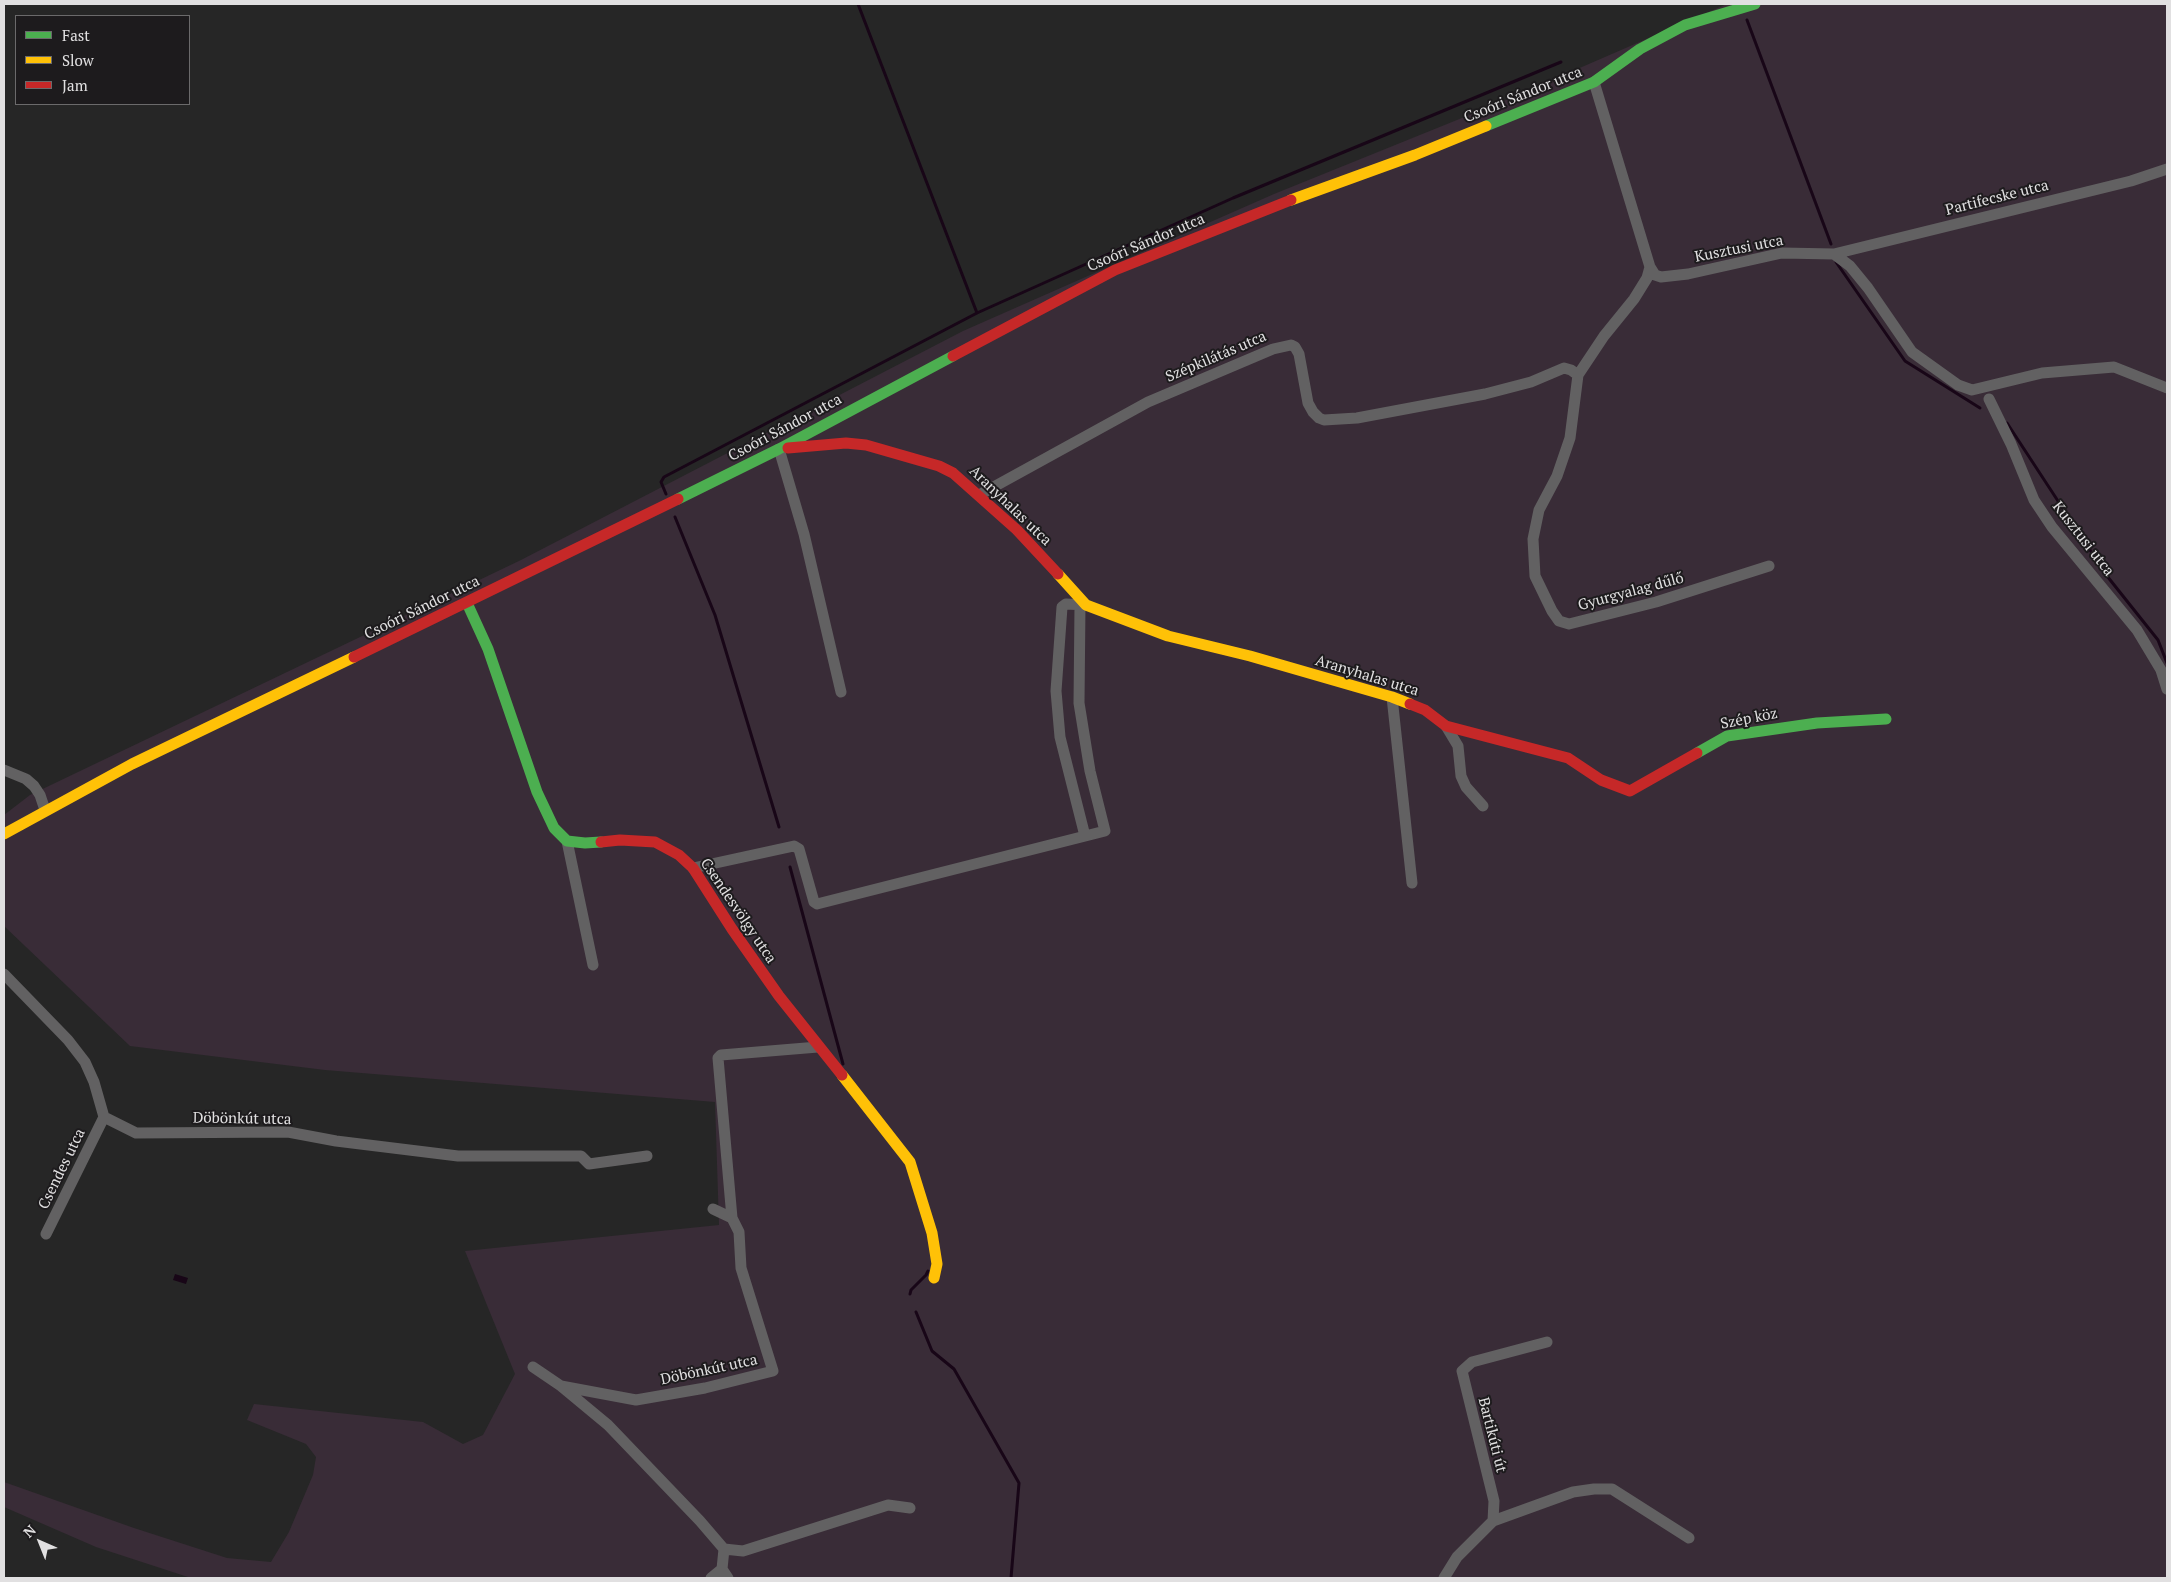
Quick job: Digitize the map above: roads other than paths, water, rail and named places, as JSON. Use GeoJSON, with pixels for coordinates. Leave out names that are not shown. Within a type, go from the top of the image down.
{"type":"FeatureCollection","features":[{"type":"Feature","properties":{"kind":"street","name":"Csoóri Sándor utca"},"geometry":{"type":"LineString","coordinates":[[4,834],[132,764],[467,603],[779,449],[1115,270],[1303,195],[1415,155],[1594,82],[1640,49],[1685,25],[1756,4]]}},
{"type":"Feature","properties":{"kind":"street"},"geometry":{"type":"LineString","coordinates":[[1594,82],[1650,267]]}},
{"type":"Feature","properties":{"kind":"street","name":"Partifecske utca"},"geometry":{"type":"LineString","coordinates":[[1834,254],[2131,181],[2167,169]]}},
{"type":"Feature","properties":{"kind":"street","name":"Kusztusi utca"},"geometry":{"type":"LineString","coordinates":[[1650,267],[1655,275],[1661,277],[1688,274],[1782,253],[1834,254]]}},
{"type":"Feature","properties":{"kind":"street"},"geometry":{"type":"LineString","coordinates":[[1834,254],[1850,266],[1868,288],[1912,352],[1958,385],[1972,390],[2042,373],[2114,368],[2167,388]]}},
{"type":"Feature","properties":{"kind":"street","name":"Gyurgyalag dűlő"},"geometry":{"type":"LineString","coordinates":[[1650,267],[1647,278],[1634,299],[1604,336],[1578,374],[1570,438],[1557,476],[1540,510],[1533,539],[1535,576],[1552,612],[1559,621],[1569,624],[1656,602],[1769,566]]}},
{"type":"Feature","properties":{"kind":"street","name":"Szépkilátás utca"},"geometry":{"type":"LineString","coordinates":[[979,495],[1148,402],[1273,349],[1291,345],[1296,347],[1299,354],[1308,403],[1313,412],[1324,420],[1357,418],[1485,394],[1531,382],[1564,368],[1578,374]]}},
{"type":"Feature","properties":{"kind":"street","name":"Kusztusi utca"},"geometry":{"type":"LineString","coordinates":[[1989,399],[2011,444],[2034,500],[2052,527],[2141,636],[2161,670],[2167,689]]}},
{"type":"Feature","properties":{"kind":"street","name":"Aranyhalas utca"},"geometry":{"type":"LineString","coordinates":[[779,449],[828,443],[866,445],[939,466],[952,473],[979,495],[1017,530],[1083,605],[1168,636],[1250,656],[1392,697],[1425,710],[1446,726],[1568,758],[1600,780],[1630,791]]}},
{"type":"Feature","properties":{"kind":"street"},"geometry":{"type":"LineString","coordinates":[[779,449],[804,534],[841,692]]}},
{"type":"Feature","properties":{"kind":"street"},"geometry":{"type":"LineString","coordinates":[[467,603],[488,649],[544,810],[554,828],[567,841],[593,965]]}},
{"type":"Feature","properties":{"kind":"street"},"geometry":{"type":"LineString","coordinates":[[693,868],[794,846],[799,849],[814,902],[817,904],[1105,832],[1090,771],[1079,704],[1083,605],[1066,604],[1062,607],[1056,691],[1060,737],[1085,836]]}},
{"type":"Feature","properties":{"kind":"street"},"geometry":{"type":"LineString","coordinates":[[1392,697],[1412,883]]}},
{"type":"Feature","properties":{"kind":"street","name":"Szép köz"},"geometry":{"type":"LineString","coordinates":[[1630,791],[1727,736],[1817,723],[1886,719]]}},
{"type":"Feature","properties":{"kind":"street"},"geometry":{"type":"LineString","coordinates":[[1446,726],[1458,746],[1461,776],[1466,788],[1484,806]]}},
{"type":"Feature","properties":{"kind":"street"},"geometry":{"type":"LineString","coordinates":[[4,770],[26,779],[34,786],[40,795],[45,810]]}},
{"type":"Feature","properties":{"kind":"street","name":"Csendesvölgy utca"},"geometry":{"type":"LineString","coordinates":[[567,841],[585,843],[620,840],[655,842],[679,855],[693,868],[732,929],[818,1047],[910,1162],[932,1233],[937,1264],[934,1278]]}},
{"type":"Feature","properties":{"kind":"street"},"geometry":{"type":"LineString","coordinates":[[4,974],[68,1040],[85,1062],[94,1082],[104,1117]]}},
{"type":"Feature","properties":{"kind":"street"},"geometry":{"type":"LineString","coordinates":[[732,1218],[718,1058],[721,1055],[818,1047]]}},
{"type":"Feature","properties":{"kind":"street","name":"Döbönkút utca"},"geometry":{"type":"LineString","coordinates":[[104,1117],[136,1133],[288,1132],[336,1141],[458,1156],[580,1156],[589,1164],[648,1156]]}},
{"type":"Feature","properties":{"kind":"street","name":"Csendes utca"},"geometry":{"type":"LineString","coordinates":[[46,1234],[104,1117]]}},
{"type":"Feature","properties":{"kind":"street"},"geometry":{"type":"LineString","coordinates":[[714,1209],[732,1218]]}},
{"type":"Feature","properties":{"kind":"street","name":"Döbönkút utca"},"geometry":{"type":"LineString","coordinates":[[561,1386],[636,1400],[705,1388],[773,1371],[741,1268],[739,1232],[732,1218]]}},
{"type":"Feature","properties":{"kind":"street","name":"Bartikúti út"},"geometry":{"type":"LineString","coordinates":[[1493,1521],[1494,1501],[1462,1371],[1472,1362],[1547,1342]]}},
{"type":"Feature","properties":{"kind":"street"},"geometry":{"type":"LineString","coordinates":[[533,1367],[561,1386],[608,1425],[700,1521],[724,1549],[725,1574],[711,1578]]}},
{"type":"Feature","properties":{"kind":"street"},"geometry":{"type":"LineString","coordinates":[[1444,1578],[1457,1557],[1493,1521],[1573,1492],[1612,1489],[1689,1538]]}},
{"type":"Feature","properties":{"kind":"street"},"geometry":{"type":"LineString","coordinates":[[724,1549],[743,1551],[888,1505],[910,1508]]}},
{"type":"Feature","properties":{"kind":"waterway"},"geometry":{"type":"LineString","coordinates":[[858,4],[977,313]]}},
{"type":"Feature","properties":{"kind":"waterway"},"geometry":{"type":"LineString","coordinates":[[1747,20],[1831,244]]}},
{"type":"Feature","properties":{"kind":"waterway"},"geometry":{"type":"LineString","coordinates":[[666,494],[661,482],[664,477],[977,313],[1233,198],[1561,62]]}},
{"type":"Feature","properties":{"kind":"waterway"},"geometry":{"type":"LineString","coordinates":[[1836,262],[1905,361],[1980,408]]}},
{"type":"Feature","properties":{"kind":"waterway"},"geometry":{"type":"LineString","coordinates":[[2007,423],[2107,576],[2158,640],[2167,663]]}},
{"type":"Feature","properties":{"kind":"waterway"},"geometry":{"type":"LineString","coordinates":[[675,517],[715,615],[779,827]]}},
{"type":"Feature","properties":{"kind":"waterway"},"geometry":{"type":"LineString","coordinates":[[790,867],[843,1064]]}},
{"type":"Feature","properties":{"kind":"waterway"},"geometry":{"type":"LineString","coordinates":[[910,1294],[911,1290],[928,1271]]}},
{"type":"Feature","properties":{"kind":"waterway"},"geometry":{"type":"LineString","coordinates":[[916,1312],[932,1351],[954,1369],[1019,1483],[1011,1578]]}}]}
